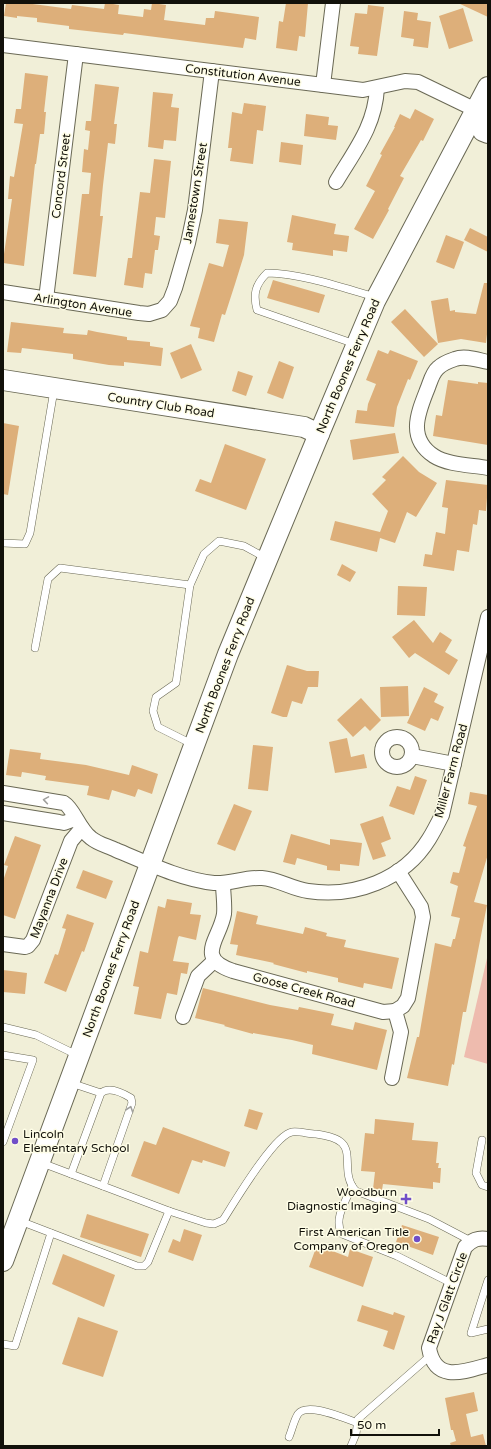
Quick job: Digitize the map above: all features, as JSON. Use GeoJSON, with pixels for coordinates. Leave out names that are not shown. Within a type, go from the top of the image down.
{"type":"FeatureCollection","features":[{"type":"Feature","properties":{"kind":"main road","name":"North Boones Ferry Road"},"geometry":{"type":"LineString","coordinates":[[4,1254],[18,1221],[228,654],[267,559],[377,298],[482,109],[488,87]]}},
{"type":"Feature","properties":{"kind":"main road"},"geometry":{"type":"LineString","coordinates":[[482,109],[483,131],[488,133]]}},
{"type":"Feature","properties":{"kind":"main road","name":"Country Club Road"},"geometry":{"type":"LineString","coordinates":[[3,380],[304,427],[319,434]]}},
{"type":"Feature","properties":{"kind":"street"},"geometry":{"type":"LineString","coordinates":[[323,85],[333,3]]}},
{"type":"Feature","properties":{"kind":"street","name":"Constitution Avenue"},"geometry":{"type":"LineString","coordinates":[[3,45],[366,90],[405,81],[418,82],[482,109]]}},
{"type":"Feature","properties":{"kind":"street","name":"Concord Street"},"geometry":{"type":"LineString","coordinates":[[46,299],[76,54]]}},
{"type":"Feature","properties":{"kind":"street","name":"Jamestown Street"},"geometry":{"type":"LineString","coordinates":[[162,310],[170,301],[175,288],[191,227],[212,71]]}},
{"type":"Feature","properties":{"kind":"street"},"geometry":{"type":"LineString","coordinates":[[336,182],[372,121],[376,104],[377,88]]}},
{"type":"Feature","properties":{"kind":"street","name":"Arlington Avenue"},"geometry":{"type":"LineString","coordinates":[[3,292],[139,313],[149,314],[162,310]]}},
{"type":"Feature","properties":{"kind":"street"},"geometry":{"type":"LineString","coordinates":[[488,362],[456,358],[438,368],[434,374],[416,422],[419,437],[429,452],[435,456],[443,460],[488,468]]}},
{"type":"Feature","properties":{"kind":"street","name":"Miller Farm Road"},"geometry":{"type":"LineString","coordinates":[[3,793],[64,803],[68,806],[78,824],[96,841],[150,863],[198,880],[223,883],[247,878],[264,878],[298,890],[334,893],[358,890],[376,883],[398,871],[416,855],[429,840],[442,814],[488,617]]}},
{"type":"Feature","properties":{"kind":"street"},"geometry":{"type":"LineString","coordinates":[[412,756],[454,764]]}},
{"type":"Feature","properties":{"kind":"street"},"geometry":{"type":"LineString","coordinates":[[3,813],[78,824]]}},
{"type":"Feature","properties":{"kind":"street","name":"Mayanna Drive"},"geometry":{"type":"LineString","coordinates":[[3,944],[25,947],[34,940],[70,841],[78,824]]}},
{"type":"Feature","properties":{"kind":"street"},"geometry":{"type":"LineString","coordinates":[[392,1078],[401,1032],[395,1011],[403,1006],[408,998],[423,917],[421,907],[398,871]]}},
{"type":"Feature","properties":{"kind":"street"},"geometry":{"type":"LineString","coordinates":[[183,1017],[198,976],[214,961],[212,957],[212,947],[224,914],[223,883]]}},
{"type":"Feature","properties":{"kind":"street","name":"Goose Creek Road"},"geometry":{"type":"LineString","coordinates":[[214,961],[224,968],[233,971],[383,1012],[395,1011]]}},
{"type":"Feature","properties":{"kind":"street","name":"Ray J Glatt Circle"},"geometry":{"type":"LineString","coordinates":[[488,1238],[478,1238],[471,1241],[465,1248],[430,1339],[429,1348],[430,1356],[436,1366],[446,1372],[463,1372],[488,1365]]}},
{"type":"Feature","properties":{"kind":"lane"},"geometry":{"type":"LineString","coordinates":[[356,345],[257,310],[254,296],[260,280],[267,273],[281,274],[342,287],[377,298]]}},
{"type":"Feature","properties":{"kind":"lane"},"geometry":{"type":"LineString","coordinates":[[3,543],[26,544],[30,533],[54,388]]}},
{"type":"Feature","properties":{"kind":"lane"},"geometry":{"type":"LineString","coordinates":[[194,745],[158,727],[153,711],[156,697],[176,683],[190,585],[204,554],[219,541],[244,546],[267,559]]}},
{"type":"Feature","properties":{"kind":"lane"},"geometry":{"type":"LineString","coordinates":[[36,648],[48,579],[60,568],[190,585]]}},
{"type":"Feature","properties":{"kind":"lane"},"geometry":{"type":"LineString","coordinates":[[3,1027],[36,1035],[79,1056]]}},
{"type":"Feature","properties":{"kind":"lane"},"geometry":{"type":"LineString","coordinates":[[3,1055],[33,1060],[3,1142]]}},
{"type":"Feature","properties":{"kind":"lane"},"geometry":{"type":"LineString","coordinates":[[69,1082],[101,1094]]}},
{"type":"Feature","properties":{"kind":"lane"},"geometry":{"type":"LineString","coordinates":[[71,1174],[101,1094],[104,1091],[115,1091],[131,1098],[132,1103],[103,1186]]}},
{"type":"Feature","properties":{"kind":"lane"},"geometry":{"type":"LineString","coordinates":[[40,1162],[169,1211],[206,1223],[214,1224],[223,1220],[264,1157],[280,1139],[291,1132],[321,1135],[341,1142],[346,1148],[348,1175],[352,1186],[356,1190],[429,1219],[471,1241]]}},
{"type":"Feature","properties":{"kind":"lane"},"geometry":{"type":"LineString","coordinates":[[482,1140],[476,1173],[482,1185],[488,1187]]}},
{"type":"Feature","properties":{"kind":"lane"},"geometry":{"type":"LineString","coordinates":[[352,1186],[338,1219],[339,1229],[342,1234],[397,1256],[451,1283]]}},
{"type":"Feature","properties":{"kind":"lane"},"geometry":{"type":"LineString","coordinates":[[18,1221],[137,1266],[144,1266],[148,1262],[169,1211]]}},
{"type":"Feature","properties":{"kind":"lane"},"geometry":{"type":"LineString","coordinates":[[3,1344],[15,1346],[51,1233]]}},
{"type":"Feature","properties":{"kind":"lane"},"geometry":{"type":"LineString","coordinates":[[488,1280],[471,1333],[488,1330]]}},
{"type":"Feature","properties":{"kind":"lane"},"geometry":{"type":"LineString","coordinates":[[351,1446],[358,1419],[430,1356]]}},
{"type":"Feature","properties":{"kind":"lane"},"geometry":{"type":"LineString","coordinates":[[289,1437],[298,1413],[304,1409],[320,1410],[358,1423]]}},
{"type":"Feature","properties":{"kind":"shaded area"},"geometry":{"type":"Polygon","coordinates":[[[488,954],[488,1064],[464,1057],[488,954]]]}},
{"type":"Feature","properties":{"kind":"building"},"geometry":{"type":"Polygon","coordinates":[[[6,3],[25,3],[71,9],[72,5],[104,9],[105,3],[107,3],[119,5],[118,14],[143,17],[144,9],[151,10],[152,3],[166,5],[164,20],[205,25],[206,18],[214,18],[215,11],[259,17],[256,40],[245,38],[243,48],[124,33],[123,35],[69,29],[69,26],[37,22],[37,18],[17,16],[17,18],[4,16],[6,3]]]}},
{"type":"Feature","properties":{"kind":"building"},"geometry":{"type":"Polygon","coordinates":[[[286,3],[308,3],[305,37],[299,36],[297,51],[276,48],[279,21],[283,22],[286,3]]]}},
{"type":"Feature","properties":{"kind":"building"},"geometry":{"type":"Polygon","coordinates":[[[458,3],[488,3],[488,17],[458,3]]]}},
{"type":"Feature","properties":{"kind":"building"},"geometry":{"type":"Polygon","coordinates":[[[368,5],[384,7],[377,56],[358,54],[359,47],[350,46],[355,13],[367,14],[368,5]]]}},
{"type":"Feature","properties":{"kind":"building"},"geometry":{"type":"Polygon","coordinates":[[[463,8],[473,41],[449,49],[439,16],[463,8]]]}},
{"type":"Feature","properties":{"kind":"building"},"geometry":{"type":"Polygon","coordinates":[[[404,11],[418,13],[417,20],[431,22],[428,48],[413,46],[414,39],[401,37],[404,11]]]}},
{"type":"Feature","properties":{"kind":"building"},"geometry":{"type":"Polygon","coordinates":[[[25,73],[48,76],[44,112],[46,112],[44,134],[40,134],[35,164],[24,266],[3,263],[3,261],[12,199],[8,199],[10,176],[14,177],[23,124],[14,123],[16,109],[21,109],[25,73]]]}},
{"type":"Feature","properties":{"kind":"building"},"geometry":{"type":"Polygon","coordinates":[[[95,84],[119,87],[114,124],[117,124],[115,144],[108,143],[100,216],[103,216],[96,277],[73,274],[82,194],[89,194],[91,173],[82,172],[84,149],[88,150],[90,131],[85,130],[86,121],[91,121],[95,84]]]}},
{"type":"Feature","properties":{"kind":"building"},"geometry":{"type":"Polygon","coordinates":[[[153,92],[173,94],[171,107],[179,108],[176,141],[164,140],[163,149],[148,147],[153,92]]]}},
{"type":"Feature","properties":{"kind":"building"},"geometry":{"type":"Polygon","coordinates":[[[244,103],[266,106],[263,131],[257,130],[253,164],[230,161],[232,148],[228,148],[232,112],[242,114],[244,103]]]}},
{"type":"Feature","properties":{"kind":"building"},"geometry":{"type":"Polygon","coordinates":[[[415,109],[434,119],[423,141],[421,140],[400,176],[404,178],[373,239],[354,229],[375,191],[366,186],[382,155],[380,154],[395,127],[400,114],[410,119],[415,109]]]}},
{"type":"Feature","properties":{"kind":"building"},"geometry":{"type":"Polygon","coordinates":[[[306,114],[329,117],[328,125],[338,126],[336,140],[304,136],[306,114]]]}},
{"type":"Feature","properties":{"kind":"building"},"geometry":{"type":"Polygon","coordinates":[[[281,142],[303,145],[301,165],[279,162],[281,142]]]}},
{"type":"Feature","properties":{"kind":"building"},"geometry":{"type":"Polygon","coordinates":[[[154,159],[171,161],[165,218],[156,217],[154,235],[160,236],[158,250],[155,250],[152,274],[145,273],[143,288],[124,285],[128,258],[132,258],[140,192],[150,193],[154,159]]]}},
{"type":"Feature","properties":{"kind":"building"},"geometry":{"type":"Polygon","coordinates":[[[292,215],[336,224],[334,234],[349,236],[347,252],[333,250],[333,256],[292,250],[293,243],[287,242],[292,215]]]}},
{"type":"Feature","properties":{"kind":"building"},"geometry":{"type":"Polygon","coordinates":[[[219,219],[248,222],[244,255],[225,315],[222,314],[214,342],[198,338],[200,328],[190,326],[209,263],[223,267],[229,245],[216,243],[219,219]]]}},
{"type":"Feature","properties":{"kind":"building"},"geometry":{"type":"Polygon","coordinates":[[[470,228],[488,237],[488,252],[464,240],[470,228]]]}},
{"type":"Feature","properties":{"kind":"building"},"geometry":{"type":"Polygon","coordinates":[[[446,235],[464,242],[454,269],[436,262],[446,235]]]}},
{"type":"Feature","properties":{"kind":"building"},"geometry":{"type":"Polygon","coordinates":[[[273,280],[325,295],[319,313],[267,298],[273,280]]]}},
{"type":"Feature","properties":{"kind":"building"},"geometry":{"type":"Polygon","coordinates":[[[484,283],[488,283],[488,325],[486,343],[461,339],[438,343],[431,301],[448,298],[450,311],[455,310],[455,312],[476,314],[484,283]]]}},
{"type":"Feature","properties":{"kind":"building"},"geometry":{"type":"Polygon","coordinates":[[[405,309],[438,344],[424,357],[391,322],[405,309]]]}},
{"type":"Feature","properties":{"kind":"building"},"geometry":{"type":"Polygon","coordinates":[[[11,322],[64,328],[63,333],[87,335],[88,330],[127,337],[127,340],[150,342],[150,346],[163,348],[161,366],[124,362],[124,366],[109,365],[73,359],[73,354],[22,348],[21,353],[7,352],[11,322]]]}},
{"type":"Feature","properties":{"kind":"building"},"geometry":{"type":"Polygon","coordinates":[[[191,344],[202,370],[181,379],[170,353],[191,344]]]}},
{"type":"Feature","properties":{"kind":"building"},"geometry":{"type":"Polygon","coordinates":[[[378,350],[388,354],[390,350],[418,361],[410,380],[408,379],[397,407],[394,427],[355,423],[357,410],[367,411],[368,404],[376,384],[366,380],[378,350]]]}},
{"type":"Feature","properties":{"kind":"building"},"geometry":{"type":"Polygon","coordinates":[[[279,361],[294,367],[283,399],[267,393],[279,361]]]}},
{"type":"Feature","properties":{"kind":"building"},"geometry":{"type":"Polygon","coordinates":[[[238,371],[253,376],[246,396],[232,391],[238,371]]]}},
{"type":"Feature","properties":{"kind":"building"},"geometry":{"type":"Polygon","coordinates":[[[448,380],[478,384],[478,382],[488,383],[488,445],[433,436],[436,415],[442,416],[448,380]]]}},
{"type":"Feature","properties":{"kind":"building"},"geometry":{"type":"Polygon","coordinates":[[[3,423],[19,426],[8,495],[3,494],[3,423]]]}},
{"type":"Feature","properties":{"kind":"building"},"geometry":{"type":"Polygon","coordinates":[[[395,433],[399,453],[353,460],[350,440],[395,433]]]}},
{"type":"Feature","properties":{"kind":"building"},"geometry":{"type":"Polygon","coordinates":[[[225,444],[266,459],[246,510],[195,491],[200,479],[211,483],[225,444]]]}},
{"type":"Feature","properties":{"kind":"building"},"geometry":{"type":"Polygon","coordinates":[[[403,456],[419,472],[437,483],[416,517],[407,512],[395,543],[380,538],[377,552],[330,540],[335,521],[380,532],[388,511],[372,494],[386,480],[382,477],[403,456]]]}},
{"type":"Feature","properties":{"kind":"building"},"geometry":{"type":"Polygon","coordinates":[[[446,480],[488,485],[486,511],[479,510],[477,525],[473,524],[469,552],[457,550],[454,571],[423,566],[425,554],[432,555],[436,532],[445,534],[448,508],[442,507],[446,480]]]}},
{"type":"Feature","properties":{"kind":"building"},"geometry":{"type":"Polygon","coordinates":[[[342,564],[356,572],[350,582],[337,575],[342,564]]]}},
{"type":"Feature","properties":{"kind":"building"},"geometry":{"type":"Polygon","coordinates":[[[398,586],[427,587],[425,616],[397,615],[398,586]]]}},
{"type":"Feature","properties":{"kind":"building"},"geometry":{"type":"Polygon","coordinates":[[[414,620],[433,643],[440,632],[452,640],[445,652],[458,660],[449,675],[415,653],[409,658],[392,637],[414,620]]]}},
{"type":"Feature","properties":{"kind":"building"},"geometry":{"type":"Polygon","coordinates":[[[287,665],[307,671],[319,671],[318,687],[308,687],[302,704],[292,701],[287,717],[283,717],[271,713],[287,665]]]}},
{"type":"Feature","properties":{"kind":"building"},"geometry":{"type":"Polygon","coordinates":[[[408,686],[409,716],[381,717],[380,687],[408,686]]]}},
{"type":"Feature","properties":{"kind":"building"},"geometry":{"type":"Polygon","coordinates":[[[424,687],[438,694],[434,702],[444,707],[438,721],[431,718],[425,731],[407,723],[424,687]]]}},
{"type":"Feature","properties":{"kind":"building"},"geometry":{"type":"Polygon","coordinates":[[[361,698],[381,720],[370,731],[365,726],[353,737],[337,720],[361,698]]]}},
{"type":"Feature","properties":{"kind":"building"},"geometry":{"type":"Polygon","coordinates":[[[347,738],[351,757],[364,754],[367,768],[335,773],[329,742],[347,738]]]}},
{"type":"Feature","properties":{"kind":"building"},"geometry":{"type":"Polygon","coordinates":[[[253,745],[273,747],[268,791],[248,789],[253,745]]]}},
{"type":"Feature","properties":{"kind":"building"},"geometry":{"type":"Polygon","coordinates":[[[10,749],[41,753],[40,759],[86,765],[129,775],[132,765],[158,774],[152,794],[138,789],[135,797],[112,790],[109,800],[87,795],[89,786],[45,780],[46,776],[22,772],[21,777],[6,775],[10,749]]]}},
{"type":"Feature","properties":{"kind":"building"},"geometry":{"type":"Polygon","coordinates":[[[415,776],[427,780],[414,815],[389,806],[397,786],[410,790],[415,776]]]}},
{"type":"Feature","properties":{"kind":"building"},"geometry":{"type":"Polygon","coordinates":[[[470,792],[488,795],[488,854],[474,902],[487,905],[466,1012],[463,1012],[454,1065],[452,1064],[448,1086],[407,1078],[417,1037],[419,1037],[435,943],[451,947],[453,939],[455,939],[460,918],[451,916],[458,886],[450,883],[453,872],[459,873],[466,847],[463,846],[477,806],[468,804],[470,792]]]}},
{"type":"Feature","properties":{"kind":"building"},"geometry":{"type":"Polygon","coordinates":[[[234,804],[252,811],[235,851],[217,844],[234,804]]]}},
{"type":"Feature","properties":{"kind":"building"},"geometry":{"type":"Polygon","coordinates":[[[383,816],[391,839],[381,843],[386,856],[373,860],[360,824],[383,816]]]}},
{"type":"Feature","properties":{"kind":"building"},"geometry":{"type":"Polygon","coordinates":[[[291,834],[330,845],[330,839],[362,843],[359,866],[340,864],[340,871],[327,870],[327,866],[297,858],[295,865],[283,862],[291,834]]]}},
{"type":"Feature","properties":{"kind":"building"},"geometry":{"type":"Polygon","coordinates":[[[15,836],[41,845],[15,919],[3,915],[3,881],[8,866],[4,865],[15,836]]]}},
{"type":"Feature","properties":{"kind":"building"},"geometry":{"type":"Polygon","coordinates":[[[83,870],[113,881],[106,899],[76,888],[83,870]]]}},
{"type":"Feature","properties":{"kind":"building"},"geometry":{"type":"Polygon","coordinates":[[[167,899],[192,903],[190,914],[201,915],[196,940],[179,936],[178,938],[173,961],[189,963],[187,974],[181,973],[177,995],[167,993],[161,1019],[134,1014],[139,987],[133,986],[140,951],[148,953],[158,906],[165,908],[167,899]]]}},
{"type":"Feature","properties":{"kind":"building"},"geometry":{"type":"Polygon","coordinates":[[[237,911],[258,916],[256,924],[303,934],[305,927],[327,933],[326,936],[346,940],[344,947],[399,958],[392,989],[364,983],[363,988],[338,982],[338,978],[307,971],[307,973],[273,964],[274,963],[236,955],[238,945],[230,944],[237,911]]]}},
{"type":"Feature","properties":{"kind":"building"},"geometry":{"type":"Polygon","coordinates":[[[67,914],[94,923],[84,952],[82,951],[66,992],[44,983],[55,954],[58,955],[66,929],[62,928],[67,914]]]}},
{"type":"Feature","properties":{"kind":"building"},"geometry":{"type":"Polygon","coordinates":[[[3,970],[27,973],[25,994],[3,992],[3,970]]]}},
{"type":"Feature","properties":{"kind":"building"},"geometry":{"type":"Polygon","coordinates":[[[203,988],[270,1005],[298,1010],[299,1007],[334,1014],[331,1025],[353,1030],[355,1022],[387,1030],[377,1070],[312,1054],[313,1045],[253,1034],[224,1026],[225,1025],[195,1018],[203,988]]]}},
{"type":"Feature","properties":{"kind":"building"},"geometry":{"type":"Polygon","coordinates":[[[249,1109],[263,1113],[257,1130],[244,1126],[249,1109]]]}},
{"type":"Feature","properties":{"kind":"building","name":"Woodburn Diagnostic Imaging"},"geometry":{"type":"Polygon","coordinates":[[[375,1119],[414,1123],[412,1140],[438,1142],[436,1163],[439,1163],[438,1168],[441,1168],[440,1183],[433,1182],[433,1189],[383,1184],[382,1190],[373,1189],[375,1172],[361,1171],[365,1133],[374,1134],[375,1119]]]}},
{"type":"Feature","properties":{"kind":"building"},"geometry":{"type":"Polygon","coordinates":[[[163,1127],[230,1152],[225,1167],[203,1160],[202,1163],[192,1160],[179,1194],[131,1176],[144,1141],[156,1145],[163,1127]]]}},
{"type":"Feature","properties":{"kind":"building"},"geometry":{"type":"Polygon","coordinates":[[[87,1214],[149,1234],[141,1257],[80,1237],[87,1214]]]}},
{"type":"Feature","properties":{"kind":"building","name":"First American Title Company of Oregon"},"geometry":{"type":"Polygon","coordinates":[[[402,1225],[439,1237],[433,1255],[396,1242],[402,1225]]]}},
{"type":"Feature","properties":{"kind":"building"},"geometry":{"type":"Polygon","coordinates":[[[184,1229],[202,1235],[193,1261],[168,1252],[173,1239],[180,1242],[184,1229]]]}},
{"type":"Feature","properties":{"kind":"building"},"geometry":{"type":"Polygon","coordinates":[[[317,1245],[348,1257],[350,1249],[373,1257],[363,1287],[309,1267],[317,1245]]]}},
{"type":"Feature","properties":{"kind":"building"},"geometry":{"type":"Polygon","coordinates":[[[63,1254],[115,1275],[104,1307],[52,1284],[63,1254]]]}},
{"type":"Feature","properties":{"kind":"building"},"geometry":{"type":"Polygon","coordinates":[[[362,1305],[393,1315],[394,1312],[405,1316],[394,1350],[383,1346],[388,1331],[357,1321],[362,1305]]]}},
{"type":"Feature","properties":{"kind":"building"},"geometry":{"type":"Polygon","coordinates":[[[78,1317],[118,1331],[103,1377],[62,1364],[78,1317]]]}},
{"type":"Feature","properties":{"kind":"building"},"geometry":{"type":"Polygon","coordinates":[[[474,1392],[478,1411],[466,1414],[471,1437],[483,1434],[486,1446],[451,1446],[450,1443],[456,1441],[453,1430],[451,1430],[445,1398],[474,1392]]]}},
{"type":"Feature","properties":{"kind":"place","name":"Lincoln Elementary School"},"geometry":{"type":"Point","coordinates":[15,1141]}},
{"type":"Feature","properties":{"kind":"place","name":"Woodburn Diagnostic Imaging"},"geometry":{"type":"Point","coordinates":[406,1199]}},
{"type":"Feature","properties":{"kind":"place","name":"First American Title Company of Oregon"},"geometry":{"type":"Point","coordinates":[417,1239]}}]}
